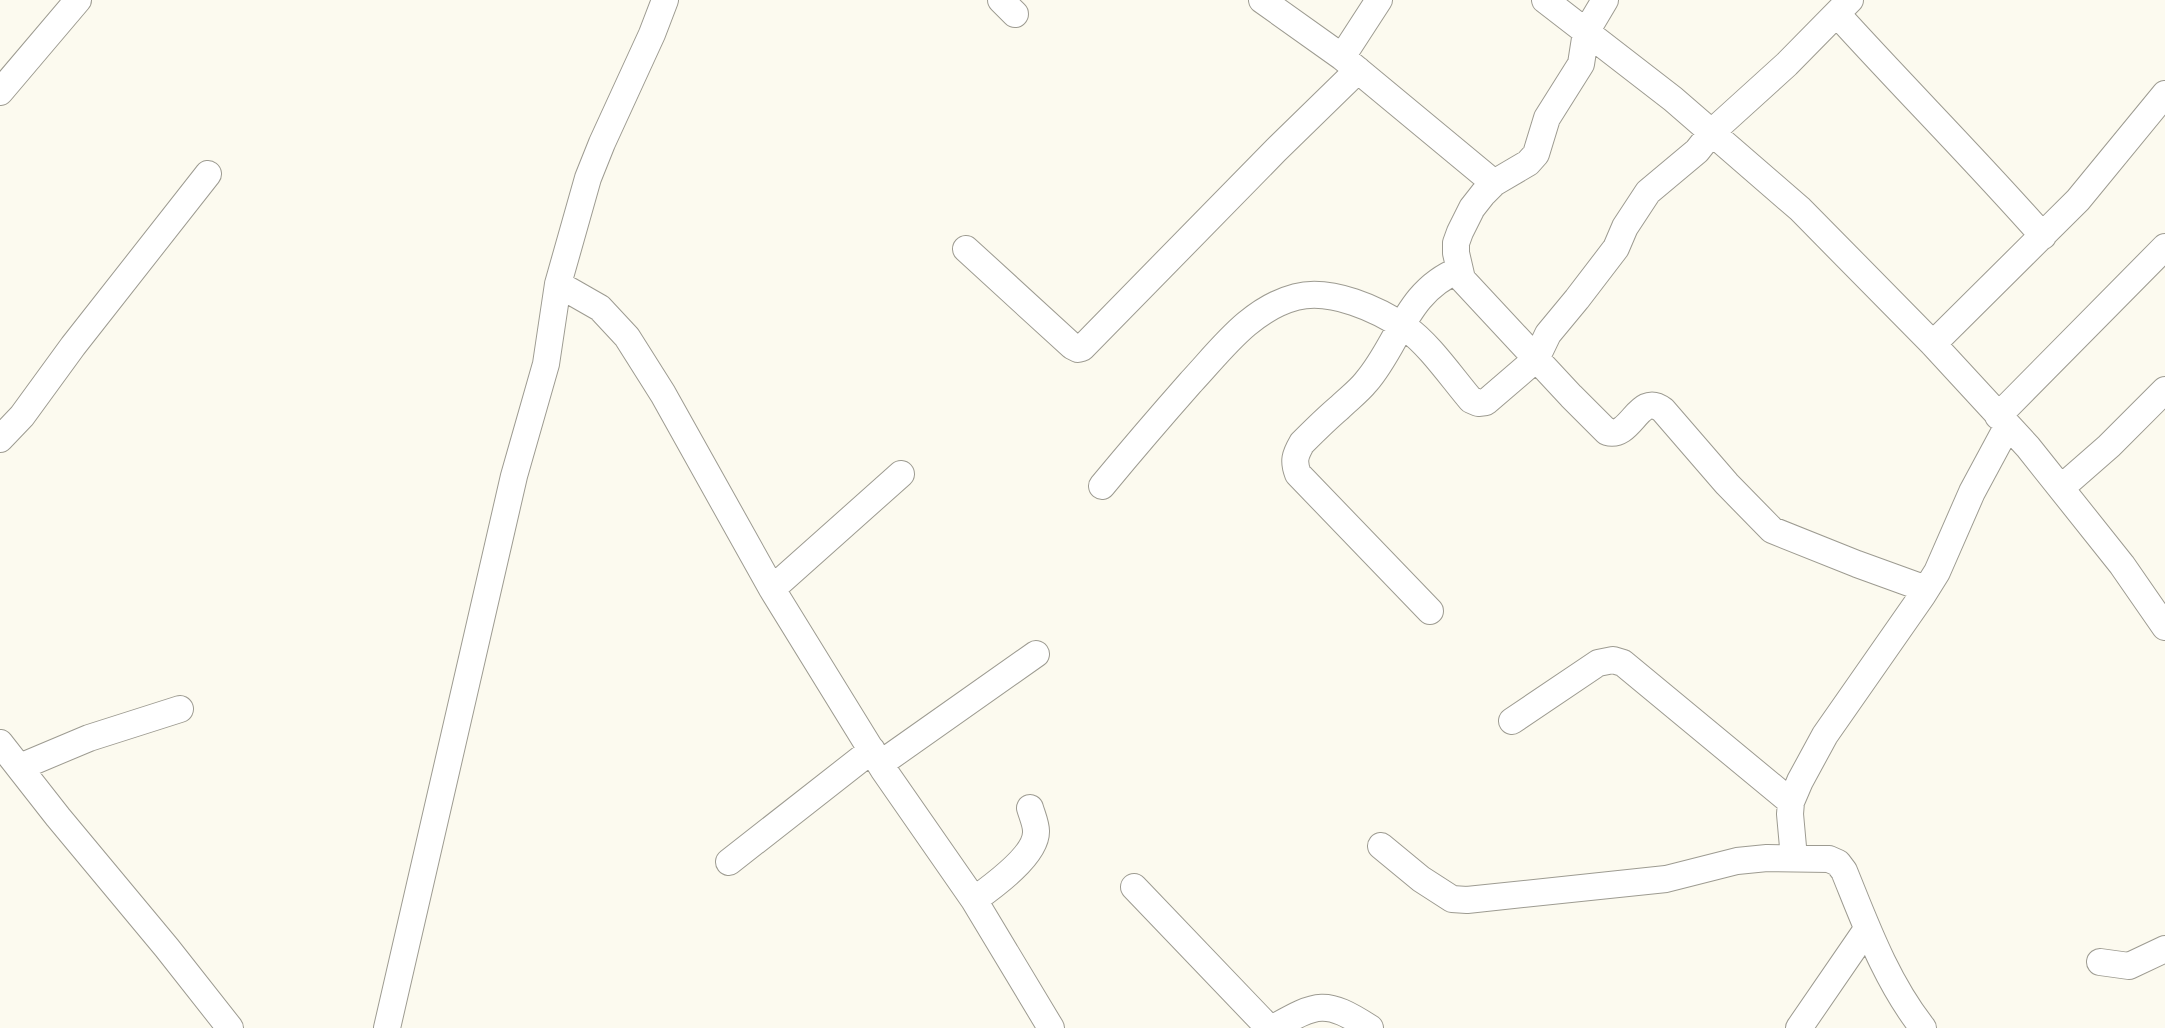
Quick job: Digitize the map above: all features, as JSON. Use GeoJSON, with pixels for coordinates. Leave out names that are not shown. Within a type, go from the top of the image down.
{"type":"FeatureCollection","features":[{"type":"Feature","properties":{"kind":"street"},"geometry":{"type":"LineString","coordinates":[[0,92],[78,0]]}},
{"type":"Feature","properties":{"kind":"street"},"geometry":{"type":"LineString","coordinates":[[387,1028],[417,887],[514,476],[546,364],[558,284],[588,178],[665,0]]}},
{"type":"Feature","properties":{"kind":"street"},"geometry":{"type":"LineString","coordinates":[[1262,0],[1350,63],[1494,183]]}},
{"type":"Feature","properties":{"kind":"street"},"geometry":{"type":"LineString","coordinates":[[966,249],[1072,346],[1078,350],[1082,348],[1243,183],[1350,63],[1379,0]]}},
{"type":"Feature","properties":{"kind":"street"},"geometry":{"type":"LineString","coordinates":[[1545,0],[1673,99],[1800,209],[1933,344],[2028,447],[2122,566],[2165,627]]}},
{"type":"Feature","properties":{"kind":"street"},"geometry":{"type":"LineString","coordinates":[[1605,0],[1586,32],[1581,64],[1547,118],[1536,154],[1528,163],[1494,183],[1472,208],[1456,243],[1462,279],[1607,432],[1613,434],[1618,432],[1642,410],[1650,405],[1656,405],[1772,530],[1926,589]]}},
{"type":"Feature","properties":{"kind":"street"},"geometry":{"type":"LineString","coordinates":[[1102,486],[1227,342],[1252,319],[1282,302],[1298,297],[1338,298],[1374,310],[1421,340],[1471,400],[1478,403],[1486,402],[1536,359],[1548,334],[1616,248],[1625,227],[1648,192],[1697,151],[1712,132],[1844,7],[1884,66],[1974,158],[2043,236]]}},
{"type":"Feature","properties":{"kind":"street"},"geometry":{"type":"LineString","coordinates":[[1933,344],[2078,200],[2165,94]]}},
{"type":"Feature","properties":{"kind":"street"},"geometry":{"type":"LineString","coordinates":[[0,439],[22,416],[73,346],[208,174]]}},
{"type":"Feature","properties":{"kind":"street"},"geometry":{"type":"LineString","coordinates":[[1794,858],[1790,822],[1791,802],[1800,781],[1825,735],[1937,572],[2003,421],[2165,247]]}},
{"type":"Feature","properties":{"kind":"street"},"geometry":{"type":"LineString","coordinates":[[1430,611],[1298,474],[1294,464],[1295,455],[1302,443],[1365,384],[1375,371],[1400,325],[1432,285],[1444,276],[1459,270]]}},
{"type":"Feature","properties":{"kind":"street"},"geometry":{"type":"LineString","coordinates":[[558,284],[600,308],[627,337],[663,394],[772,589],[876,757],[974,900],[1051,1028]]}},
{"type":"Feature","properties":{"kind":"street"},"geometry":{"type":"LineString","coordinates":[[2061,488],[2109,446],[2165,390]]}},
{"type":"Feature","properties":{"kind":"street"},"geometry":{"type":"LineString","coordinates":[[772,589],[902,474]]}},
{"type":"Feature","properties":{"kind":"street"},"geometry":{"type":"LineString","coordinates":[[729,862],[876,757],[1036,654]]}},
{"type":"Feature","properties":{"kind":"street"},"geometry":{"type":"LineString","coordinates":[[1512,721],[1598,663],[1613,660],[1623,663],[1791,802]]}},
{"type":"Feature","properties":{"kind":"street"},"geometry":{"type":"LineString","coordinates":[[20,767],[89,738],[180,709]]}},
{"type":"Feature","properties":{"kind":"street"},"geometry":{"type":"LineString","coordinates":[[0,743],[230,1028]]}},
{"type":"Feature","properties":{"kind":"street"},"geometry":{"type":"LineString","coordinates":[[974,900],[1003,877],[1029,850],[1036,831],[1030,808]]}},
{"type":"Feature","properties":{"kind":"street"},"geometry":{"type":"LineString","coordinates":[[1381,846],[1421,879],[1452,899],[1467,900],[1666,879],[1737,861],[1829,859],[1838,863],[1844,871],[1867,929],[1897,990],[1923,1028]]}},
{"type":"Feature","properties":{"kind":"street"},"geometry":{"type":"LineString","coordinates":[[1134,887],[1271,1028],[1300,1014],[1325,1006],[1336,1009],[1370,1028]]}},
{"type":"Feature","properties":{"kind":"street"},"geometry":{"type":"LineString","coordinates":[[1799,1028],[1867,929]]}},
{"type":"Feature","properties":{"kind":"street"},"geometry":{"type":"LineString","coordinates":[[2100,962],[2129,966],[2165,949]]}}]}
